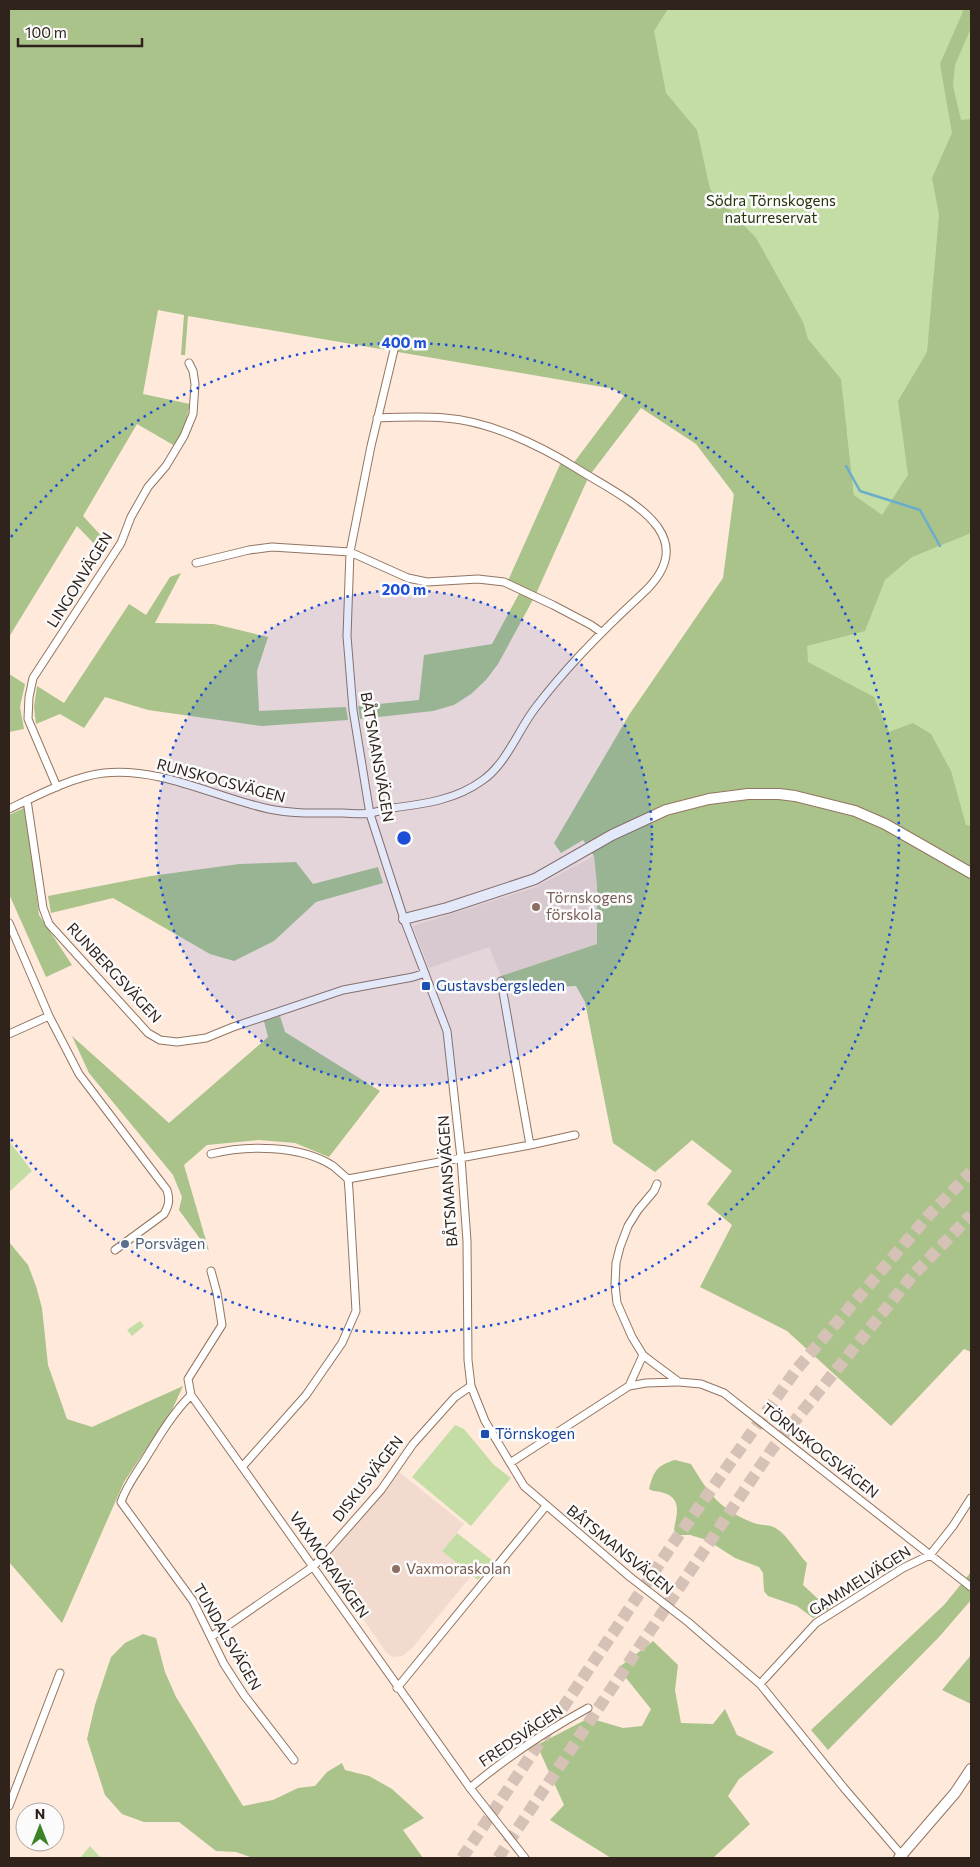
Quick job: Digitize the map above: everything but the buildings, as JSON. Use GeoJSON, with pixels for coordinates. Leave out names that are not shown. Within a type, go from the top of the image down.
{"type":"FeatureCollection","features":[{"type":"Feature","properties":{"kind":"street","name":"BÅTSMANSVÄGEN"},"geometry":{"type":"LineString","coordinates":[[394,350],[377,418],[350,552],[347,636],[353,710],[370,814],[404,919],[447,1031],[461,1158],[467,1241],[468,1360],[471,1386],[485,1421],[524,1486],[630,1577],[688,1622],[760,1684],[902,1857]]}},
{"type":"Feature","properties":{"kind":"street","name":"LINGONVÄGEN"},"geometry":{"type":"LineString","coordinates":[[56,787],[28,718],[29,697],[33,678],[121,544],[131,517],[148,487],[166,466],[184,436],[193,414],[195,384],[193,371],[189,363]]}},
{"type":"Feature","properties":{"kind":"street","name":"RUNSKOGSVÄGEN"},"geometry":{"type":"LineString","coordinates":[[9,809],[56,787],[93,774],[128,773],[158,777],[290,813],[370,814],[387,808],[426,804],[463,792],[484,780],[497,767],[533,710],[559,677],[600,632],[657,580],[665,560],[666,550],[662,533],[658,525],[627,500],[542,448],[474,422],[446,418],[377,418]]}},
{"type":"Feature","properties":{"kind":"street"},"geometry":{"type":"LineString","coordinates":[[196,563],[248,550],[272,548],[350,552],[408,578],[427,582],[478,579],[504,582],[554,605],[600,632]]}},
{"type":"Feature","properties":{"kind":"street"},"geometry":{"type":"LineString","coordinates":[[404,919],[446,908],[535,879],[612,835],[666,810],[709,799],[748,794],[795,796],[855,811],[885,824],[971,873]]}},
{"type":"Feature","properties":{"kind":"street","name":"RUNBERGSVÄGEN"},"geometry":{"type":"LineString","coordinates":[[27,800],[43,908],[50,924],[148,1034],[160,1040],[177,1042],[206,1038],[343,990],[413,977],[424,973]]}},
{"type":"Feature","properties":{"kind":"street"},"geometry":{"type":"LineString","coordinates":[[9,923],[49,1016],[79,1074],[167,1190],[170,1198],[169,1206],[164,1214],[115,1250]]}},
{"type":"Feature","properties":{"kind":"street"},"geometry":{"type":"LineString","coordinates":[[501,981],[530,1145]]}},
{"type":"Feature","properties":{"kind":"street"},"geometry":{"type":"LineString","coordinates":[[9,1034],[49,1016]]}},
{"type":"Feature","properties":{"kind":"street"},"geometry":{"type":"LineString","coordinates":[[348,1179],[575,1135]]}},
{"type":"Feature","properties":{"kind":"street"},"geometry":{"type":"LineString","coordinates":[[211,1154],[231,1149],[252,1148],[301,1152],[332,1166],[348,1179],[356,1311],[342,1343],[306,1395],[242,1467]]}},
{"type":"Feature","properties":{"kind":"street","name":"TÖRNSKOGSVÄGEN"},"geometry":{"type":"LineString","coordinates":[[657,1184],[654,1191],[638,1210],[628,1226],[616,1263],[615,1285],[617,1303],[632,1337],[643,1355],[679,1382],[701,1384],[724,1393],[971,1587]]}},
{"type":"Feature","properties":{"kind":"street"},"geometry":{"type":"LineString","coordinates":[[191,1395],[188,1379],[222,1325],[211,1271]]}},
{"type":"Feature","properties":{"kind":"street"},"geometry":{"type":"LineString","coordinates":[[629,1386],[643,1355]]}},
{"type":"Feature","properties":{"kind":"street"},"geometry":{"type":"LineString","coordinates":[[510,1463],[629,1386],[646,1383],[679,1382]]}},
{"type":"Feature","properties":{"kind":"street","name":"DISKUSVÄGEN"},"geometry":{"type":"LineString","coordinates":[[211,1636],[314,1566],[381,1490],[413,1444],[455,1398],[471,1386]]}},
{"type":"Feature","properties":{"kind":"street","name":"VAXMORAVÄGEN"},"geometry":{"type":"LineString","coordinates":[[191,1395],[314,1566],[397,1688],[470,1788],[525,1858]]}},
{"type":"Feature","properties":{"kind":"street","name":"TUNDALSVÄGEN"},"geometry":{"type":"LineString","coordinates":[[191,1395],[180,1406],[156,1441],[125,1491],[122,1502],[193,1602],[224,1664],[244,1695],[294,1760]]}},
{"type":"Feature","properties":{"kind":"street","name":"GAMMELVÄGEN"},"geometry":{"type":"LineString","coordinates":[[760,1684],[816,1623],[903,1568],[930,1555],[971,1498]]}},
{"type":"Feature","properties":{"kind":"street"},"geometry":{"type":"LineString","coordinates":[[397,1688],[546,1506]]}},
{"type":"Feature","properties":{"kind":"street"},"geometry":{"type":"LineString","coordinates":[[9,1806],[60,1673]]}},
{"type":"Feature","properties":{"kind":"street","name":"FREDSVÄGEN"},"geometry":{"type":"LineString","coordinates":[[470,1788],[504,1760],[549,1729],[588,1708]]}},
{"type":"Feature","properties":{"kind":"street"},"geometry":{"type":"LineString","coordinates":[[902,1857],[955,1793],[971,1769]]}},
{"type":"Feature","properties":{"kind":"shaded area","name":"Törnskogens förskola"},"geometry":{"type":"Polygon","coordinates":[[[594,856],[597,885],[597,944],[501,976],[489,947],[429,968],[413,926],[536,887],[594,856]]]}},
{"type":"Feature","properties":{"kind":"shaded area","name":"Vaxmoraskolan"},"geometry":{"type":"Polygon","coordinates":[[[399,1472],[464,1524],[442,1551],[472,1575],[413,1647],[402,1656],[392,1657],[386,1652],[324,1563],[399,1472]]]}},
{"type":"Feature","properties":{"kind":"green space","name":"Södra Törnskogens naturreservat"},"geometry":{"type":"Polygon","coordinates":[[[9,9],[971,9],[971,1106],[807,662],[807,646],[854,495],[847,432],[743,517],[713,446],[9,9]]]}},
{"type":"Feature","properties":{"kind":"green space","name":"Södra Törnskogens naturreservat"},"geometry":{"type":"Polygon","coordinates":[[[9,9],[668,9],[654,31],[666,93],[697,130],[710,189],[756,238],[803,322],[808,339],[841,379],[854,495],[882,515],[908,475],[898,401],[927,352],[939,215],[932,178],[952,133],[940,64],[964,9],[971,9],[971,28],[955,65],[953,86],[961,120],[971,119],[971,533],[912,557],[885,580],[865,631],[807,646],[808,662],[874,697],[889,732],[913,723],[931,734],[951,771],[966,825],[971,826],[971,1352],[964,1349],[891,1426],[787,1331],[700,1287],[732,1225],[707,1204],[732,1171],[692,1140],[655,1172],[613,1143],[585,1002],[576,986],[507,989],[501,976],[597,944],[597,885],[594,856],[583,840],[561,853],[554,843],[629,715],[723,578],[734,494],[696,444],[641,408],[589,476],[535,596],[498,664],[486,680],[471,694],[454,705],[433,711],[360,719],[358,706],[419,700],[424,655],[492,644],[521,590],[507,583],[562,460],[572,465],[624,396],[614,389],[188,316],[185,355],[181,355],[184,315],[158,310],[143,394],[190,404],[184,429],[175,446],[137,424],[83,516],[107,542],[104,554],[77,526],[9,637],[9,9]]]}},
{"type":"Feature","properties":{"kind":"green space"},"geometry":{"type":"Polygon","coordinates":[[[181,573],[155,623],[214,624],[268,637],[257,671],[259,711],[346,707],[348,720],[262,726],[148,710],[105,697],[84,728],[60,714],[36,724],[34,707],[37,686],[64,703],[129,604],[146,615],[170,577],[181,573]]]}},
{"type":"Feature","properties":{"kind":"green space"},"geometry":{"type":"Polygon","coordinates":[[[9,674],[25,684],[20,707],[24,729],[9,732],[9,674]]]}},
{"type":"Feature","properties":{"kind":"green space"},"geometry":{"type":"Polygon","coordinates":[[[26,807],[39,915],[72,965],[46,977],[9,894],[9,815],[26,807]]]}},
{"type":"Feature","properties":{"kind":"green space"},"geometry":{"type":"Polygon","coordinates":[[[296,862],[313,884],[378,867],[383,883],[316,902],[274,941],[234,961],[210,954],[113,898],[51,913],[48,896],[151,876],[239,864],[296,862]]]}},
{"type":"Feature","properties":{"kind":"green space"},"geometry":{"type":"Polygon","coordinates":[[[280,1016],[285,1032],[380,1091],[329,1157],[295,1143],[259,1140],[207,1145],[184,1165],[209,1251],[179,1210],[182,1197],[173,1175],[89,1073],[72,1036],[169,1123],[268,1037],[264,1021],[280,1016]]]}},
{"type":"Feature","properties":{"kind":"green space"},"geometry":{"type":"Polygon","coordinates":[[[9,1141],[32,1171],[9,1192],[9,1141]]]}},
{"type":"Feature","properties":{"kind":"green space"},"geometry":{"type":"Polygon","coordinates":[[[9,1242],[28,1265],[36,1286],[42,1308],[48,1365],[67,1419],[92,1427],[183,1386],[172,1410],[124,1482],[62,1623],[9,1562],[9,1242]]]}},
{"type":"Feature","properties":{"kind":"green space"},"geometry":{"type":"Polygon","coordinates":[[[140,1321],[144,1326],[132,1336],[127,1330],[140,1321]]]}},
{"type":"Feature","properties":{"kind":"green space"},"geometry":{"type":"Polygon","coordinates":[[[455,1425],[464,1429],[494,1465],[511,1478],[471,1526],[412,1477],[455,1425]]]}},
{"type":"Feature","properties":{"kind":"green space"},"geometry":{"type":"Polygon","coordinates":[[[675,1460],[691,1464],[716,1500],[732,1513],[754,1523],[774,1527],[781,1532],[807,1563],[803,1585],[829,1609],[813,1618],[797,1606],[768,1596],[764,1591],[763,1573],[759,1567],[735,1558],[707,1540],[690,1535],[679,1535],[674,1530],[677,1508],[673,1498],[649,1489],[652,1478],[657,1470],[675,1460]]]}},
{"type":"Feature","properties":{"kind":"green space"},"geometry":{"type":"Polygon","coordinates":[[[457,1533],[493,1561],[478,1580],[442,1551],[457,1533]]]}},
{"type":"Feature","properties":{"kind":"green space"},"geometry":{"type":"Polygon","coordinates":[[[971,1572],[971,1600],[939,1637],[828,1750],[811,1730],[944,1605],[971,1572]]]}},
{"type":"Feature","properties":{"kind":"green space"},"geometry":{"type":"Polygon","coordinates":[[[143,1634],[156,1638],[165,1672],[176,1697],[243,1806],[273,1800],[298,1788],[315,1786],[327,1772],[342,1763],[345,1770],[369,1776],[392,1789],[424,1818],[403,1830],[423,1858],[253,1858],[236,1852],[216,1851],[179,1822],[144,1822],[122,1814],[105,1795],[87,1739],[95,1705],[111,1657],[125,1643],[143,1634]]]}},
{"type":"Feature","properties":{"kind":"green space"},"geometry":{"type":"Polygon","coordinates":[[[653,1641],[678,1665],[675,1690],[681,1723],[713,1724],[725,1709],[737,1735],[774,1752],[739,1779],[728,1796],[750,1824],[713,1858],[611,1858],[550,1820],[564,1805],[537,1745],[589,1718],[623,1728],[642,1726],[651,1709],[618,1668],[653,1641]]]}},
{"type":"Feature","properties":{"kind":"green space"},"geometry":{"type":"Polygon","coordinates":[[[971,1655],[971,1704],[942,1690],[971,1655]]]}},
{"type":"Feature","properties":{"kind":"green space"},"geometry":{"type":"Polygon","coordinates":[[[90,1846],[101,1858],[81,1857],[90,1846]]]}},
{"type":"Feature","properties":{"kind":"waterway"},"geometry":{"type":"LineString","coordinates":[[846,466],[860,491],[920,510],[940,546]]}},
{"type":"Feature","properties":{"kind":"tunnel"},"geometry":{"type":"LineString","coordinates":[[462,1858],[674,1542],[796,1370],[929,1215],[971,1172]]}},
{"type":"Feature","properties":{"kind":"tunnel"},"geometry":{"type":"LineString","coordinates":[[498,1858],[772,1449],[913,1275],[971,1215]]}},
{"type":"Feature","properties":{"kind":"place","name":"Törnskogens förskola"},"geometry":{"type":"Point","coordinates":[536,907]}},
{"type":"Feature","properties":{"kind":"place","name":"Gustavsbergsleden"},"geometry":{"type":"Point","coordinates":[426,986]}},
{"type":"Feature","properties":{"kind":"place","name":"Porsvägen"},"geometry":{"type":"Point","coordinates":[125,1244]}},
{"type":"Feature","properties":{"kind":"place","name":"Törnskogen"},"geometry":{"type":"Point","coordinates":[485,1434]}},
{"type":"Feature","properties":{"kind":"place","name":"Vaxmoraskolan"},"geometry":{"type":"Point","coordinates":[396,1569]}}]}
